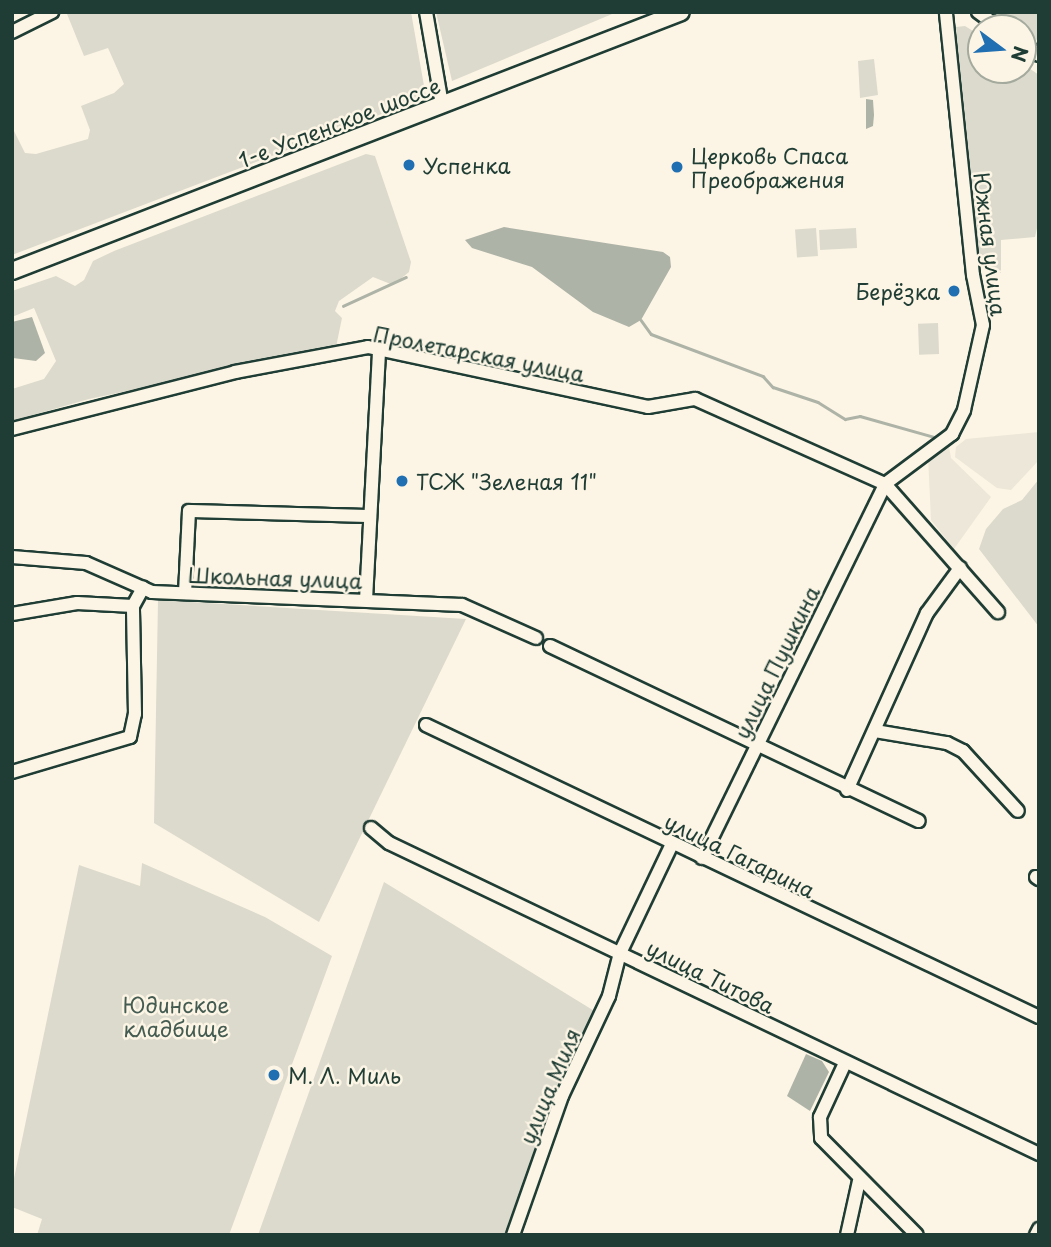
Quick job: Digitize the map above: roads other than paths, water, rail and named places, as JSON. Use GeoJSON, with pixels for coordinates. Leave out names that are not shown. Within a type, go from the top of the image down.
{"type":"FeatureCollection","features":[{"type":"Feature","properties":{"kind":"main road","name":"1-е Успенское шоссе"},"geometry":{"type":"LineString","coordinates":[[12,271],[681,12]]}},
{"type":"Feature","properties":{"kind":"street"},"geometry":{"type":"LineString","coordinates":[[12,32],[52,12]]}},
{"type":"Feature","properties":{"kind":"street"},"geometry":{"type":"LineString","coordinates":[[426,12],[442,105]]}},
{"type":"Feature","properties":{"kind":"street","name":"Южная улица"},"geometry":{"type":"LineString","coordinates":[[885,484],[952,434],[981,346],[983,324],[972,275],[946,12]]}},
{"type":"Feature","properties":{"kind":"street"},"geometry":{"type":"LineString","coordinates":[[366,600],[379,348]]}},
{"type":"Feature","properties":{"kind":"street","name":"Пролетарская улица"},"geometry":{"type":"LineString","coordinates":[[12,429],[235,372],[379,348],[648,407],[704,401],[885,484]]}},
{"type":"Feature","properties":{"kind":"street"},"geometry":{"type":"LineString","coordinates":[[885,484],[998,612]]}},
{"type":"Feature","properties":{"kind":"street","name":"улица Пушкина"},"geometry":{"type":"LineString","coordinates":[[702,858],[885,484]]}},
{"type":"Feature","properties":{"kind":"street"},"geometry":{"type":"LineString","coordinates":[[185,593],[189,511],[370,516]]}},
{"type":"Feature","properties":{"kind":"street","name":"Школьная улица"},"geometry":{"type":"LineString","coordinates":[[12,557],[86,563],[143,588],[185,593],[462,605],[536,638]]}},
{"type":"Feature","properties":{"kind":"street"},"geometry":{"type":"LineString","coordinates":[[847,790],[927,613],[960,568]]}},
{"type":"Feature","properties":{"kind":"street"},"geometry":{"type":"LineString","coordinates":[[12,772],[130,737],[135,714],[133,606],[143,588]]}},
{"type":"Feature","properties":{"kind":"street"},"geometry":{"type":"LineString","coordinates":[[12,614],[77,603],[133,606]]}},
{"type":"Feature","properties":{"kind":"street"},"geometry":{"type":"LineString","coordinates":[[550,646],[757,748],[919,821]]}},
{"type":"Feature","properties":{"kind":"street","name":"улица Гагарина"},"geometry":{"type":"LineString","coordinates":[[426,725],[1039,1017]]}},
{"type":"Feature","properties":{"kind":"street"},"geometry":{"type":"LineString","coordinates":[[875,731],[947,743],[963,751],[1018,811]]}},
{"type":"Feature","properties":{"kind":"street","name":"улица Титова"},"geometry":{"type":"LineString","coordinates":[[370,828],[389,843],[1039,1154]]}},
{"type":"Feature","properties":{"kind":"street"},"geometry":{"type":"LineString","coordinates":[[620,953],[672,844]]}},
{"type":"Feature","properties":{"kind":"street","name":"улица Миля"},"geometry":{"type":"LineString","coordinates":[[513,1235],[562,1096],[609,996],[620,953]]}},
{"type":"Feature","properties":{"kind":"street"},"geometry":{"type":"LineString","coordinates":[[845,1063],[818,1130],[859,1181],[917,1235]]}},
{"type":"Feature","properties":{"kind":"street"},"geometry":{"type":"LineString","coordinates":[[846,1235],[859,1181]]}},
{"type":"Feature","properties":{"kind":"street"},"geometry":{"type":"LineString","coordinates":[[1037,1235],[1039,1229]]}},
{"type":"Feature","properties":{"kind":"waterway"},"geometry":{"type":"LineString","coordinates":[[343,306],[406,277]]}},
{"type":"Feature","properties":{"kind":"waterway"},"geometry":{"type":"LineString","coordinates":[[641,320],[651,334],[763,376],[773,387],[818,402],[845,419],[860,416],[938,438]]}},
{"type":"Feature","properties":{"kind":"place","name":"Успенка"},"geometry":{"type":"Point","coordinates":[409,165]}},
{"type":"Feature","properties":{"kind":"place","name":"Церковь Спаса Преображения"},"geometry":{"type":"Point","coordinates":[677,167]}},
{"type":"Feature","properties":{"kind":"place","name":"Берёзка"},"geometry":{"type":"Point","coordinates":[954,291]}},
{"type":"Feature","properties":{"kind":"place","name":"ТСЖ \"Зеленая 11\""},"geometry":{"type":"Point","coordinates":[402,481]}},
{"type":"Feature","properties":{"kind":"place","name":"М. Л. Миль"},"geometry":{"type":"Point","coordinates":[274,1075]}},
{"type":"Feature","properties":{"kind":"park label","name":"Юдинское кладбище"},"geometry":{"type":"Point","coordinates":[176,1016]}}]}
